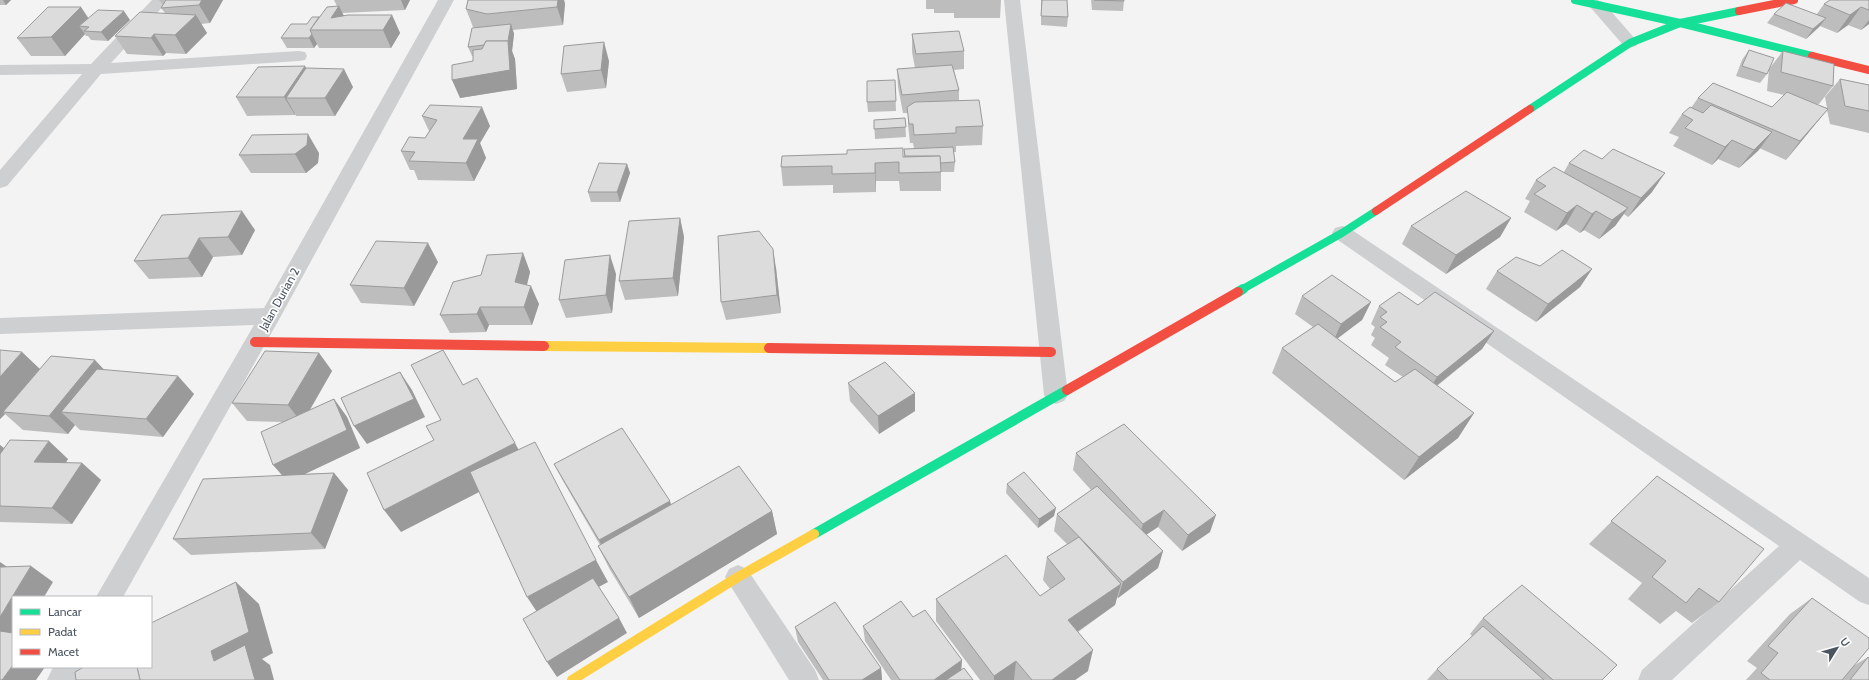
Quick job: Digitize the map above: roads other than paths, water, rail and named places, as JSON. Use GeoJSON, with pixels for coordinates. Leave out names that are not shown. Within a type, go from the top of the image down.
{"type":"FeatureCollection","features":[{"type":"Feature","properties":{"kind":"street"},"geometry":{"type":"LineString","coordinates":[[0,182],[96,69],[161,0]]}},
{"type":"Feature","properties":{"kind":"street","name":"Jalan Durian 2"},"geometry":{"type":"LineString","coordinates":[[110,596],[270,316],[446,0]]}},
{"type":"Feature","properties":{"kind":"street"},"geometry":{"type":"LineString","coordinates":[[1012,0],[1056,395]]}},
{"type":"Feature","properties":{"kind":"street"},"geometry":{"type":"LineString","coordinates":[[1575,0],[1680,23],[1869,70]]}},
{"type":"Feature","properties":{"kind":"street"},"geometry":{"type":"LineString","coordinates":[[572,680],[738,577],[1342,233],[1630,43],[1680,23],[1794,0]]}},
{"type":"Feature","properties":{"kind":"street"},"geometry":{"type":"LineString","coordinates":[[1597,5],[1630,43]]}},
{"type":"Feature","properties":{"kind":"street"},"geometry":{"type":"LineString","coordinates":[[0,70],[96,69],[299,56]]}},
{"type":"Feature","properties":{"kind":"street"},"geometry":{"type":"LineString","coordinates":[[1342,233],[1869,593]]}},
{"type":"Feature","properties":{"kind":"street"},"geometry":{"type":"LineString","coordinates":[[0,326],[270,316]]}},
{"type":"Feature","properties":{"kind":"street"},"geometry":{"type":"LineString","coordinates":[[255,342],[1051,352]]}},
{"type":"Feature","properties":{"kind":"street"},"geometry":{"type":"LineString","coordinates":[[1652,680],[1799,544]]}},
{"type":"Feature","properties":{"kind":"street"},"geometry":{"type":"LineString","coordinates":[[738,577],[806,680]]}},
{"type":"Feature","properties":{"kind":"street"},"geometry":{"type":"LineString","coordinates":[[61,680],[68,668]]}}]}
